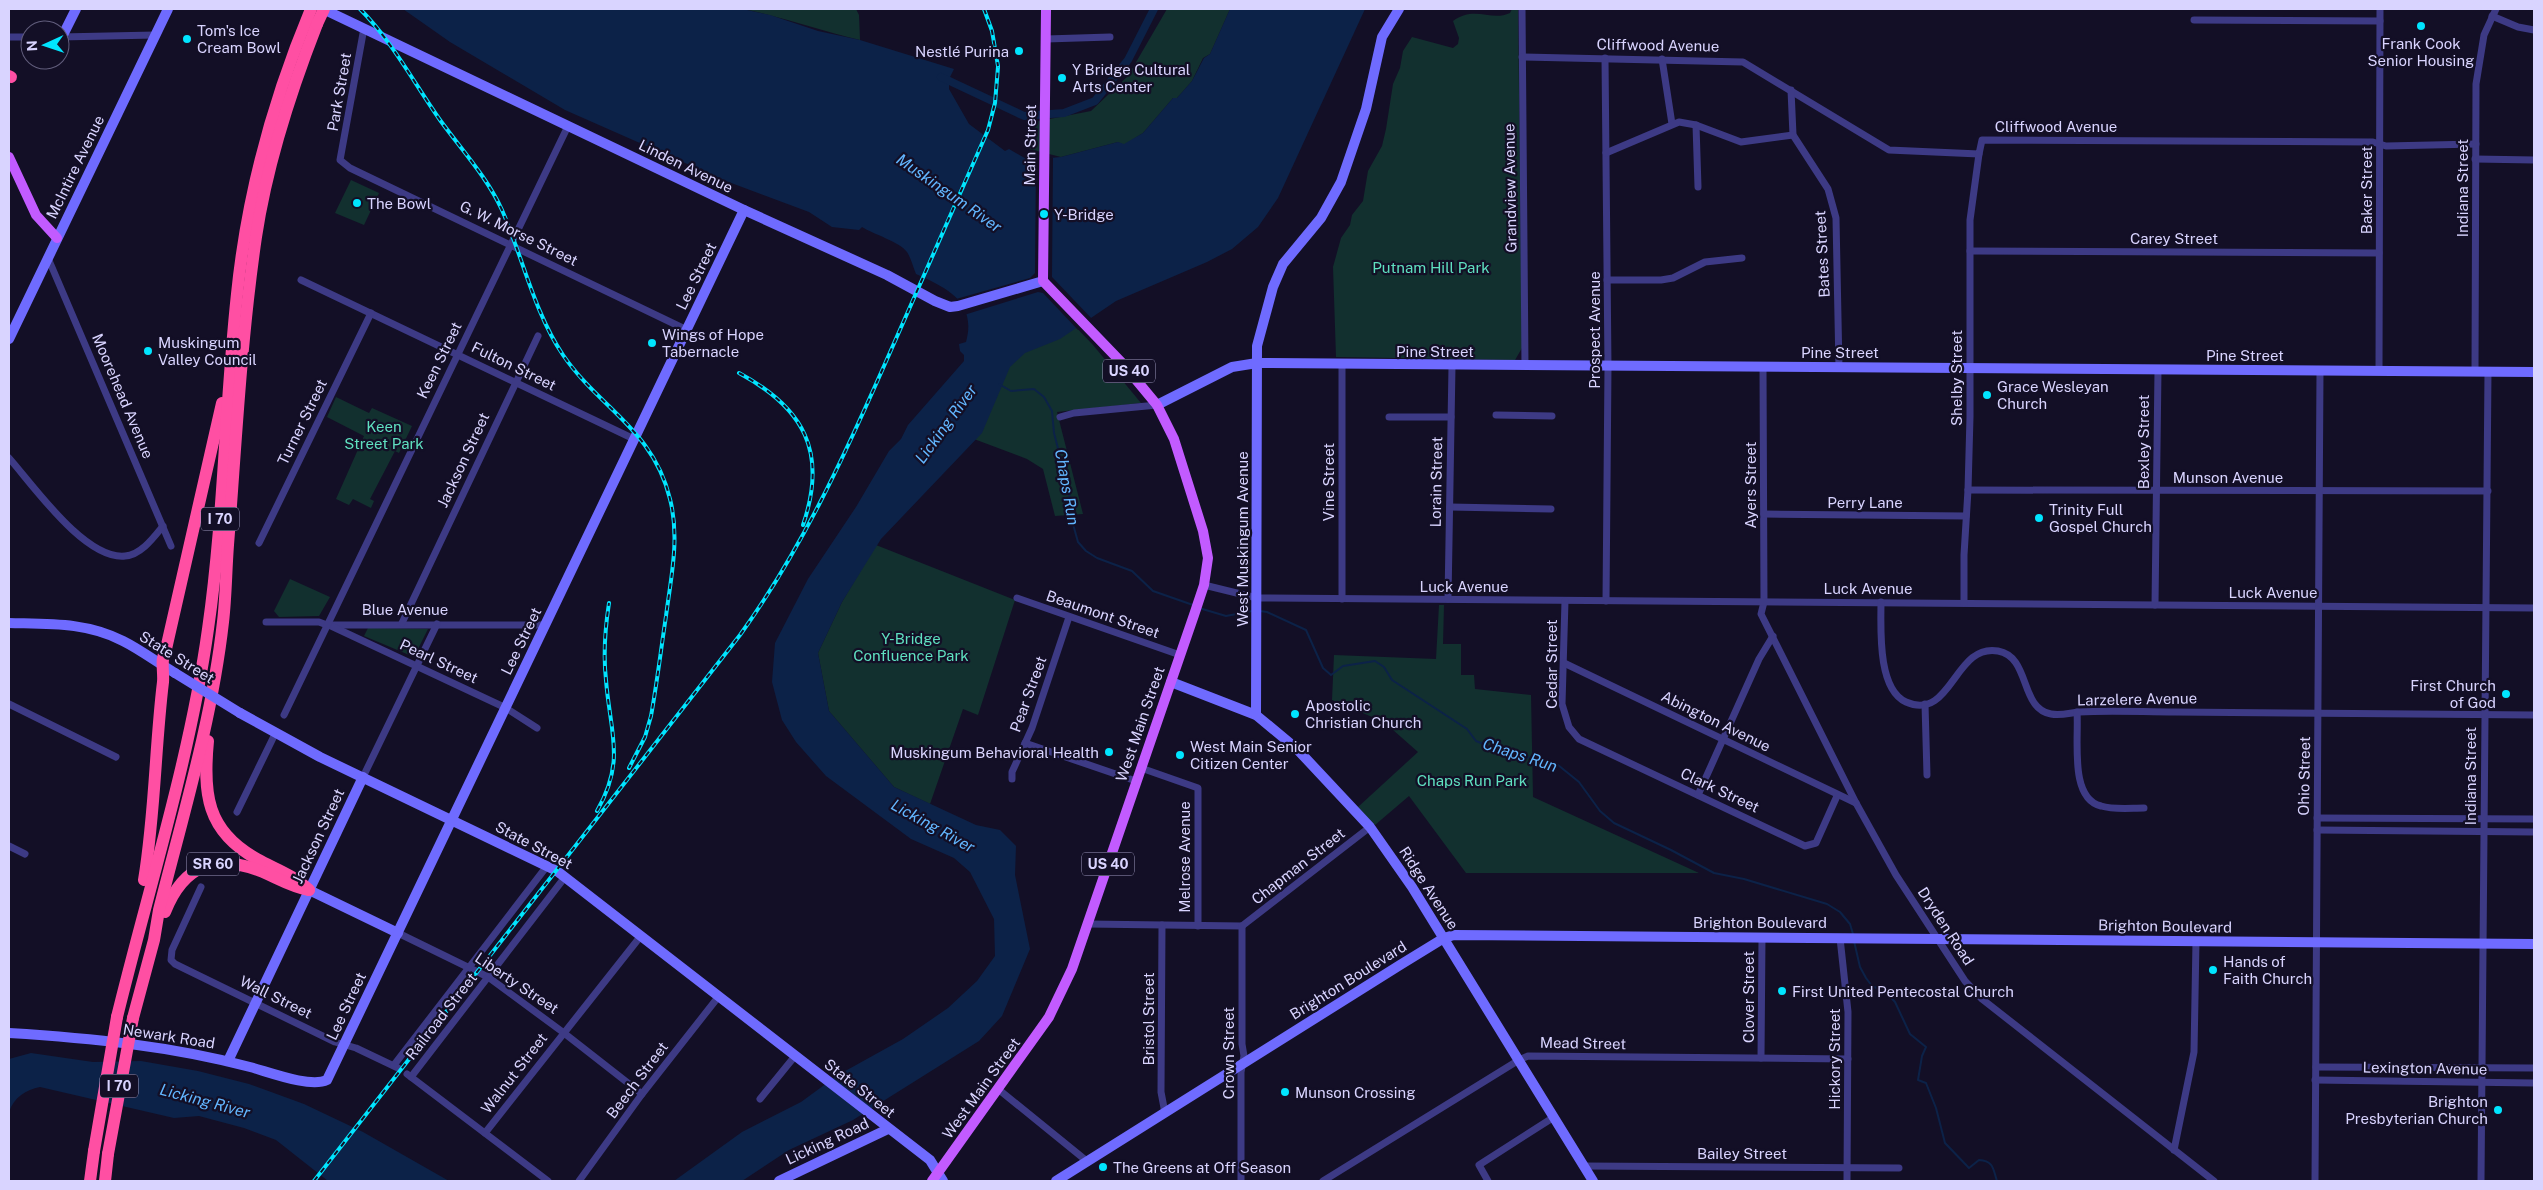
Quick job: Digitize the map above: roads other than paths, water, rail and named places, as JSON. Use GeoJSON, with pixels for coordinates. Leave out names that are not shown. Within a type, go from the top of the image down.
{"type":"FeatureCollection","features":[{"type":"Feature","properties":{"kind":"highway","name":"I 70"},"geometry":{"type":"LineString","coordinates":[[90,1181],[117,1017],[192,723],[208,632],[216,567],[237,292],[258,169],[286,73],[312,17],[324,9]]}},
{"type":"Feature","properties":{"kind":"highway","name":"I 70"},"geometry":{"type":"LineString","coordinates":[[105,1181],[108,1154],[133,1018],[154,940],[159,910],[214,686],[223,621],[245,331],[256,236],[279,128],[312,17]]}},
{"type":"Feature","properties":{"kind":"highway"},"geometry":{"type":"LineString","coordinates":[[136,941],[138,913],[150,844],[163,655],[166,649],[231,361]]}},
{"type":"Feature","properties":{"kind":"highway"},"geometry":{"type":"LineString","coordinates":[[214,686],[205,768],[207,792],[215,819],[223,832],[244,851],[299,879],[309,890]]}},
{"type":"Feature","properties":{"kind":"highway","name":"SR 60"},"geometry":{"type":"LineString","coordinates":[[154,940],[171,898],[182,880],[204,866],[229,863],[245,866],[295,888],[309,890]]}},
{"type":"Feature","properties":{"kind":"main road","name":"Main Street"},"geometry":{"type":"LineString","coordinates":[[1043,281],[1046,9]]}},
{"type":"Feature","properties":{"kind":"main road"},"geometry":{"type":"LineString","coordinates":[[9,157],[36,215],[57,238]]}},
{"type":"Feature","properties":{"kind":"main road","name":"West Main Street"},"geometry":{"type":"LineString","coordinates":[[938,1179],[1058,1002],[1200,598],[1208,558],[1203,531],[1180,457],[1156,406],[1100,339],[1043,281]]}},
{"type":"Feature","properties":{"kind":"street"},"geometry":{"type":"LineString","coordinates":[[70,20],[76,9]]}},
{"type":"Feature","properties":{"kind":"street","name":"McIntire Avenue"},"geometry":{"type":"LineString","coordinates":[[9,339],[168,9]]}},
{"type":"Feature","properties":{"kind":"street","name":"Linden Avenue"},"geometry":{"type":"LineString","coordinates":[[324,9],[744,210],[887,275],[950,307],[1043,281]]}},
{"type":"Feature","properties":{"kind":"street","name":"West Muskingum Avenue"},"geometry":{"type":"LineString","coordinates":[[1256,715],[1257,346],[1262,321],[1272,287],[1283,264],[1321,218],[1341,182],[1366,109],[1382,37],[1398,9]]}},
{"type":"Feature","properties":{"kind":"street","name":"Grandview Avenue"},"geometry":{"type":"LineString","coordinates":[[1522,9],[1525,366]]}},
{"type":"Feature","properties":{"kind":"street","name":"Baker Street"},"geometry":{"type":"LineString","coordinates":[[2379,371],[2380,9]]}},
{"type":"Feature","properties":{"kind":"street","name":"Indiana Street"},"geometry":{"type":"LineString","coordinates":[[2475,371],[2478,61],[2484,35],[2496,9]]}},
{"type":"Feature","properties":{"kind":"street"},"geometry":{"type":"LineString","coordinates":[[2492,16],[2518,27],[2534,30]]}},
{"type":"Feature","properties":{"kind":"street"},"geometry":{"type":"LineString","coordinates":[[2194,20],[2380,20]]}},
{"type":"Feature","properties":{"kind":"street","name":"Park Street"},"geometry":{"type":"LineString","coordinates":[[340,160],[364,28]]}},
{"type":"Feature","properties":{"kind":"street"},"geometry":{"type":"LineString","coordinates":[[70,37],[155,35]]}},
{"type":"Feature","properties":{"kind":"street"},"geometry":{"type":"LineString","coordinates":[[1046,39],[1110,37]]}},
{"type":"Feature","properties":{"kind":"street","name":"Cliffwood Avenue"},"geometry":{"type":"LineString","coordinates":[[1522,57],[1743,62],[1889,150],[1979,154],[1982,140],[2373,142],[2386,146],[2476,144]]}},
{"type":"Feature","properties":{"kind":"street","name":"Prospect Avenue"},"geometry":{"type":"LineString","coordinates":[[1605,58],[1608,367],[1606,601]]}},
{"type":"Feature","properties":{"kind":"street"},"geometry":{"type":"LineString","coordinates":[[1662,59],[1672,124]]}},
{"type":"Feature","properties":{"kind":"street"},"geometry":{"type":"LineString","coordinates":[[1606,153],[1679,122],[1741,142],[1793,135],[1791,90]]}},
{"type":"Feature","properties":{"kind":"street","name":"Keen Street"},"geometry":{"type":"LineString","coordinates":[[284,715],[568,126]]}},
{"type":"Feature","properties":{"kind":"street"},"geometry":{"type":"LineString","coordinates":[[1696,126],[1698,187]]}},
{"type":"Feature","properties":{"kind":"street","name":"Bates Street"},"geometry":{"type":"LineString","coordinates":[[1793,135],[1828,189],[1836,218],[1838,368]]}},
{"type":"Feature","properties":{"kind":"street","name":"Shelby Street"},"geometry":{"type":"LineString","coordinates":[[1964,603],[1970,368],[1970,220],[1979,154]]}},
{"type":"Feature","properties":{"kind":"street"},"geometry":{"type":"LineString","coordinates":[[2476,159],[2534,160]]}},
{"type":"Feature","properties":{"kind":"street","name":"G. W. Morse Street"},"geometry":{"type":"LineString","coordinates":[[340,160],[350,168],[686,330]]}},
{"type":"Feature","properties":{"kind":"street","name":"Lee Street"},"geometry":{"type":"LineString","coordinates":[[322,1082],[327,1080],[345,1045],[744,210]]}},
{"type":"Feature","properties":{"kind":"street","name":"Carey Street"},"geometry":{"type":"LineString","coordinates":[[1970,251],[2379,253]]}},
{"type":"Feature","properties":{"kind":"street","name":"Moorehead Avenue"},"geometry":{"type":"LineString","coordinates":[[48,258],[172,546]]}},
{"type":"Feature","properties":{"kind":"street"},"geometry":{"type":"LineString","coordinates":[[1607,280],[1661,280],[1673,278],[1705,262],[1742,258]]}},
{"type":"Feature","properties":{"kind":"street","name":"Fulton Street"},"geometry":{"type":"LineString","coordinates":[[301,280],[634,439]]}},
{"type":"Feature","properties":{"kind":"street","name":"Turner Street"},"geometry":{"type":"LineString","coordinates":[[259,543],[370,313]]}},
{"type":"Feature","properties":{"kind":"street","name":"Jackson Street"},"geometry":{"type":"LineString","coordinates":[[402,624],[538,336]]}},
{"type":"Feature","properties":{"kind":"street","name":"Pine Street"},"geometry":{"type":"LineString","coordinates":[[1156,406],[1232,367],[1257,363],[1342,366],[2534,372]]}},
{"type":"Feature","properties":{"kind":"street","name":"Vine Street"},"geometry":{"type":"LineString","coordinates":[[1342,366],[1342,598]]}},
{"type":"Feature","properties":{"kind":"street","name":"Lorain Street"},"geometry":{"type":"LineString","coordinates":[[1448,599],[1452,366]]}},
{"type":"Feature","properties":{"kind":"street","name":"Ayers Street"},"geometry":{"type":"LineString","coordinates":[[1763,367],[1764,602]]}},
{"type":"Feature","properties":{"kind":"street","name":"Bexley Street"},"geometry":{"type":"LineString","coordinates":[[2155,605],[2158,370]]}},
{"type":"Feature","properties":{"kind":"street","name":"Ohio Street"},"geometry":{"type":"LineString","coordinates":[[2315,1181],[2320,371]]}},
{"type":"Feature","properties":{"kind":"street","name":"Indiana Street"},"geometry":{"type":"LineString","coordinates":[[2481,1181],[2488,371]]}},
{"type":"Feature","properties":{"kind":"street"},"geometry":{"type":"LineString","coordinates":[[1060,417],[1074,413],[1156,406]]}},
{"type":"Feature","properties":{"kind":"street"},"geometry":{"type":"LineString","coordinates":[[1496,416],[1552,416]]}},
{"type":"Feature","properties":{"kind":"street"},"geometry":{"type":"LineString","coordinates":[[1389,417],[1451,417]]}},
{"type":"Feature","properties":{"kind":"street"},"geometry":{"type":"LineString","coordinates":[[9,458],[77,534],[92,547],[110,555],[126,556],[136,552],[152,539],[163,526]]}},
{"type":"Feature","properties":{"kind":"street","name":"Munson Avenue"},"geometry":{"type":"LineString","coordinates":[[1968,490],[2488,491]]}},
{"type":"Feature","properties":{"kind":"street"},"geometry":{"type":"LineString","coordinates":[[1450,507],[1551,509]]}},
{"type":"Feature","properties":{"kind":"street","name":"Perry Lane"},"geometry":{"type":"LineString","coordinates":[[1764,514],[1966,516]]}},
{"type":"Feature","properties":{"kind":"street","name":"Luck Avenue"},"geometry":{"type":"LineString","coordinates":[[1204,585],[1257,602],[1342,598],[2534,608]]}},
{"type":"Feature","properties":{"kind":"street","name":"Beaumont Street"},"geometry":{"type":"LineString","coordinates":[[1017,598],[1180,655]]}},
{"type":"Feature","properties":{"kind":"street","name":"Cedar Street"},"geometry":{"type":"LineString","coordinates":[[1565,601],[1562,704],[1569,727]]}},
{"type":"Feature","properties":{"kind":"street","name":"Dryden Road"},"geometry":{"type":"LineString","coordinates":[[1764,602],[1761,614],[1856,803],[1896,875],[1937,939],[1975,992],[2214,1181]]}},
{"type":"Feature","properties":{"kind":"street"},"geometry":{"type":"LineString","coordinates":[[1881,602],[1882,658],[1892,689],[1904,701],[1925,704],[1927,775]]}},
{"type":"Feature","properties":{"kind":"street","name":"Pear Street"},"geometry":{"type":"LineString","coordinates":[[1012,779],[1012,772],[1025,743],[1069,617]]}},
{"type":"Feature","properties":{"kind":"street","name":"Blue Avenue"},"geometry":{"type":"LineString","coordinates":[[266,622],[545,626]]}},
{"type":"Feature","properties":{"kind":"street","name":"State Street"},"geometry":{"type":"LineString","coordinates":[[9,623],[62,624],[86,628],[123,641],[275,734],[547,866],[565,877],[930,1160],[938,1179]]}},
{"type":"Feature","properties":{"kind":"street","name":"Pearl Street"},"geometry":{"type":"LineString","coordinates":[[327,624],[506,708],[537,728]]}},
{"type":"Feature","properties":{"kind":"street","name":"Jackson Street"},"geometry":{"type":"LineString","coordinates":[[228,1061],[437,624]]}},
{"type":"Feature","properties":{"kind":"street"},"geometry":{"type":"LineString","coordinates":[[1698,795],[1764,647],[1773,636]]}},
{"type":"Feature","properties":{"kind":"street","name":"Larzelere Avenue"},"geometry":{"type":"LineString","coordinates":[[1925,704],[1937,700],[1969,659],[1979,652],[1988,650],[2007,654],[2014,660],[2024,677],[2031,698],[2045,712],[2063,715],[2077,712],[2534,715]]}},
{"type":"Feature","properties":{"kind":"street","name":"Abington Avenue"},"geometry":{"type":"LineString","coordinates":[[1564,664],[1837,796],[1856,803]]}},
{"type":"Feature","properties":{"kind":"street","name":"Ridge Avenue"},"geometry":{"type":"LineString","coordinates":[[1171,682],[1256,715],[1297,749],[1370,828],[1407,879],[1593,1181]]}},
{"type":"Feature","properties":{"kind":"street"},"geometry":{"type":"LineString","coordinates":[[9,704],[116,757]]}},
{"type":"Feature","properties":{"kind":"street"},"geometry":{"type":"LineString","coordinates":[[2077,712],[2079,780],[2086,797],[2092,803],[2108,808],[2144,808]]}},
{"type":"Feature","properties":{"kind":"street","name":"Clark Street"},"geometry":{"type":"LineString","coordinates":[[1569,727],[1584,742],[1806,846],[1816,843],[1837,796]]}},
{"type":"Feature","properties":{"kind":"street"},"geometry":{"type":"LineString","coordinates":[[237,812],[275,734]]}},
{"type":"Feature","properties":{"kind":"street"},"geometry":{"type":"LineString","coordinates":[[1025,743],[1136,781]]}},
{"type":"Feature","properties":{"kind":"street","name":"Melrose Avenue"},"geometry":{"type":"LineString","coordinates":[[1141,768],[1198,788],[1198,926]]}},
{"type":"Feature","properties":{"kind":"street"},"geometry":{"type":"LineString","coordinates":[[2317,818],[2534,819]]}},
{"type":"Feature","properties":{"kind":"street","name":"Chapman Street"},"geometry":{"type":"LineString","coordinates":[[1242,926],[1370,828]]}},
{"type":"Feature","properties":{"kind":"street"},"geometry":{"type":"LineString","coordinates":[[2317,830],[2534,832]]}},
{"type":"Feature","properties":{"kind":"street"},"geometry":{"type":"LineString","coordinates":[[9,846],[25,854]]}},
{"type":"Feature","properties":{"kind":"street","name":"Railroad Street"},"geometry":{"type":"LineString","coordinates":[[396,1066],[469,966],[547,866]]}},
{"type":"Feature","properties":{"kind":"street","name":"Railroad Street"},"geometry":{"type":"LineString","coordinates":[[485,1133],[409,1075],[488,978],[565,877]]}},
{"type":"Feature","properties":{"kind":"street","name":"Wall Street"},"geometry":{"type":"LineString","coordinates":[[201,888],[172,950],[172,960],[175,964],[345,1045],[396,1066]]}},
{"type":"Feature","properties":{"kind":"street","name":"Liberty Street"},"geometry":{"type":"LineString","coordinates":[[309,890],[469,966],[564,1033],[642,1094]]}},
{"type":"Feature","properties":{"kind":"street"},"geometry":{"type":"LineString","coordinates":[[1087,924],[1242,926]]}},
{"type":"Feature","properties":{"kind":"street","name":"Bristol Street"},"geometry":{"type":"LineString","coordinates":[[1162,925],[1161,1092],[1165,1113]]}},
{"type":"Feature","properties":{"kind":"street","name":"Crown Street"},"geometry":{"type":"LineString","coordinates":[[1241,1181],[1243,1064],[1242,926]]}},
{"type":"Feature","properties":{"kind":"street","name":"Brighton Boulevard"},"geometry":{"type":"LineString","coordinates":[[1056,1181],[1444,938],[1454,935],[2534,944]]}},
{"type":"Feature","properties":{"kind":"street","name":"Walnut Street"},"geometry":{"type":"LineString","coordinates":[[485,1133],[640,937]]}},
{"type":"Feature","properties":{"kind":"street","name":"Clover Street"},"geometry":{"type":"LineString","coordinates":[[1761,1058],[1762,937]]}},
{"type":"Feature","properties":{"kind":"street","name":"Hickory Street"},"geometry":{"type":"LineString","coordinates":[[1844,938],[1848,1059],[1847,1181]]}},
{"type":"Feature","properties":{"kind":"street"},"geometry":{"type":"LineString","coordinates":[[2174,1150],[2194,1052],[2196,941]]}},
{"type":"Feature","properties":{"kind":"street","name":"Beech Street"},"geometry":{"type":"LineString","coordinates":[[579,1181],[642,1094],[720,996]]}},
{"type":"Feature","properties":{"kind":"street","name":"Newark Road"},"geometry":{"type":"LineString","coordinates":[[9,1033],[133,1044],[228,1061],[307,1082],[322,1082]]}},
{"type":"Feature","properties":{"kind":"street"},"geometry":{"type":"LineString","coordinates":[[760,1099],[795,1056]]}},
{"type":"Feature","properties":{"kind":"street","name":"Mead Street"},"geometry":{"type":"LineString","coordinates":[[1323,1181],[1528,1056],[1848,1059]]}},
{"type":"Feature","properties":{"kind":"street","name":"Lexington Avenue"},"geometry":{"type":"LineString","coordinates":[[2316,1067],[2534,1068]]}},
{"type":"Feature","properties":{"kind":"street","name":"Lexington Avenue"},"geometry":{"type":"LineString","coordinates":[[2315,1080],[2534,1083]]}},
{"type":"Feature","properties":{"kind":"street"},"geometry":{"type":"LineString","coordinates":[[998,1089],[1088,1162]]}},
{"type":"Feature","properties":{"kind":"street"},"geometry":{"type":"LineString","coordinates":[[1488,1181],[1479,1165],[1554,1117]]}},
{"type":"Feature","properties":{"kind":"street","name":"Licking Road"},"geometry":{"type":"LineString","coordinates":[[779,1181],[828,1159],[885,1127]]}},
{"type":"Feature","properties":{"kind":"street"},"geometry":{"type":"LineString","coordinates":[[485,1133],[548,1181]]}},
{"type":"Feature","properties":{"kind":"street","name":"Bailey Street"},"geometry":{"type":"LineString","coordinates":[[1584,1166],[1900,1168]]}},
{"type":"Feature","properties":{"kind":"water","name":"Licking River"},"geometry":{"type":"Polygon","coordinates":[[[403,9],[743,9],[770,15],[818,31],[860,40],[954,69],[949,79],[949,89],[969,124],[1005,151],[1009,149],[1028,160],[1061,157],[1118,142],[1124,144],[1143,133],[1173,98],[1177,98],[1192,81],[1204,58],[1210,54],[1230,9],[1365,9],[1278,198],[1258,227],[1232,249],[1207,262],[1116,301],[1060,339],[1025,353],[1010,367],[982,433],[881,539],[842,602],[818,653],[829,711],[894,787],[976,825],[1000,830],[1016,846],[1015,875],[1030,949],[1002,1016],[979,1041],[853,1120],[789,1150],[742,1181],[674,1181],[742,1132],[801,1102],[838,1075],[903,1039],[948,1008],[977,981],[995,956],[994,919],[970,872],[954,858],[911,839],[826,776],[796,742],[782,720],[772,682],[775,643],[808,579],[856,507],[889,451],[901,439],[908,425],[964,361],[964,355],[960,351],[959,344],[966,342],[967,316],[957,298],[938,285],[916,274],[907,252],[904,248],[893,242],[862,227],[859,230],[832,227],[809,212],[726,181],[565,110],[450,42],[403,9]]]}},
{"type":"Feature","properties":{"kind":"water","name":"Licking River"},"geometry":{"type":"Polygon","coordinates":[[[31,1053],[93,1062],[141,1061],[198,1071],[249,1084],[304,1104],[363,1132],[449,1181],[328,1181],[276,1140],[244,1128],[199,1116],[174,1118],[40,1087],[30,1090],[17,1098],[9,1112],[9,1059],[31,1053]]]}},
{"type":"Feature","properties":{"kind":"waterway","name":"Muskingum River"},"geometry":{"type":"LineString","coordinates":[[941,77],[1024,116],[1064,113],[1095,101],[1128,60],[1154,9]]}},
{"type":"Feature","properties":{"kind":"waterway","name":"Chaps Run"},"geometry":{"type":"LineString","coordinates":[[999,384],[1011,391],[1034,389],[1044,397],[1052,411],[1054,433],[1069,491],[1071,517],[1078,542],[1086,551],[1097,558],[1132,571],[1153,591],[1193,605]]}},
{"type":"Feature","properties":{"kind":"waterway","name":"Chaps Run"},"geometry":{"type":"LineString","coordinates":[[1199,608],[1226,616],[1252,611]]}},
{"type":"Feature","properties":{"kind":"waterway","name":"Chaps Run"},"geometry":{"type":"LineString","coordinates":[[1260,611],[1267,612],[1306,630],[1323,668],[1331,675],[1343,666],[1375,661],[1384,667],[1392,680],[1467,729],[1476,741],[1518,757],[1537,758],[1558,765],[1579,782],[1600,811],[1614,823],[1714,873],[1744,879],[1827,904],[1840,912],[1850,924],[1853,934]]}},
{"type":"Feature","properties":{"kind":"waterway","name":"Chaps Run"},"geometry":{"type":"LineString","coordinates":[[1854,941],[1860,967],[1866,978],[1872,986],[1886,992],[1895,1002],[1910,1034],[1926,1047],[1922,1056],[1918,1080],[1926,1083],[1936,1108],[1945,1143],[1969,1168],[1979,1160],[1988,1162],[1994,1169],[1997,1181]]}},
{"type":"Feature","properties":{"kind":"railway"},"geometry":{"type":"LineString","coordinates":[[360,9],[393,48],[440,120],[496,198],[536,303],[563,355],[578,374],[638,437],[662,475],[673,514],[672,572],[651,716],[645,737],[629,768]]}},
{"type":"Feature","properties":{"kind":"railway"},"geometry":{"type":"LineString","coordinates":[[984,9],[992,31],[998,66]]}},
{"type":"Feature","properties":{"kind":"railway"},"geometry":{"type":"LineString","coordinates":[[314,1181],[740,635],[782,571],[819,504],[853,436],[988,130],[995,103],[998,67]]}},
{"type":"Feature","properties":{"kind":"railway"},"geometry":{"type":"LineString","coordinates":[[739,373],[780,401],[794,417],[805,435],[811,454],[813,475],[810,499],[803,525]]}},
{"type":"Feature","properties":{"kind":"railway"},"geometry":{"type":"LineString","coordinates":[[597,811],[606,793],[614,761],[613,731],[605,670],[609,603]]}},
{"type":"Feature","properties":{"kind":"place","name":"Frank Cook Senior Housing"},"geometry":{"type":"Point","coordinates":[2421,26]}},
{"type":"Feature","properties":{"kind":"place","name":"Tom's Ice Cream Bowl"},"geometry":{"type":"Point","coordinates":[187,39]}},
{"type":"Feature","properties":{"kind":"place","name":"Nestlé Purina"},"geometry":{"type":"Point","coordinates":[1019,51]}},
{"type":"Feature","properties":{"kind":"place","name":"Y Bridge Cultural Arts Center"},"geometry":{"type":"Point","coordinates":[1062,78]}},
{"type":"Feature","properties":{"kind":"place","name":"The Bowl"},"geometry":{"type":"Point","coordinates":[357,203]}},
{"type":"Feature","properties":{"kind":"place","name":"Y-Bridge"},"geometry":{"type":"Point","coordinates":[1044,214]}},
{"type":"Feature","properties":{"kind":"place","name":"Wings of Hope Tabernacle"},"geometry":{"type":"Point","coordinates":[652,343]}},
{"type":"Feature","properties":{"kind":"place","name":"Muskingum Valley Council"},"geometry":{"type":"Point","coordinates":[148,351]}},
{"type":"Feature","properties":{"kind":"place","name":"Grace Wesleyan Church"},"geometry":{"type":"Point","coordinates":[1987,395]}},
{"type":"Feature","properties":{"kind":"place","name":"Trinity Full Gospel Church"},"geometry":{"type":"Point","coordinates":[2039,518]}},
{"type":"Feature","properties":{"kind":"place","name":"First Church of God"},"geometry":{"type":"Point","coordinates":[2506,694]}},
{"type":"Feature","properties":{"kind":"place","name":"Apostolic Christian Church"},"geometry":{"type":"Point","coordinates":[1295,714]}},
{"type":"Feature","properties":{"kind":"place","name":"Muskingum Behavioral Health"},"geometry":{"type":"Point","coordinates":[1109,752]}},
{"type":"Feature","properties":{"kind":"place","name":"West Main Senior Citizen Center"},"geometry":{"type":"Point","coordinates":[1180,755]}},
{"type":"Feature","properties":{"kind":"place","name":"Hands of Faith Church"},"geometry":{"type":"Point","coordinates":[2213,970]}},
{"type":"Feature","properties":{"kind":"place","name":"First United Pentecostal Church"},"geometry":{"type":"Point","coordinates":[1782,991]}},
{"type":"Feature","properties":{"kind":"place","name":"Munson Crossing"},"geometry":{"type":"Point","coordinates":[1285,1092]}},
{"type":"Feature","properties":{"kind":"place","name":"Brighton Presbyterian Church"},"geometry":{"type":"Point","coordinates":[2498,1110]}},
{"type":"Feature","properties":{"kind":"place","name":"The Greens at Off Season"},"geometry":{"type":"Point","coordinates":[1103,1167]}},
{"type":"Feature","properties":{"kind":"park label","name":"Putnam Hill Park"},"geometry":{"type":"Point","coordinates":[1431,267]}},
{"type":"Feature","properties":{"kind":"park label","name":"Keen Street Park"},"geometry":{"type":"Point","coordinates":[384,434]}},
{"type":"Feature","properties":{"kind":"park label","name":"Y-Bridge Confluence Park"},"geometry":{"type":"Point","coordinates":[911,646]}},
{"type":"Feature","properties":{"kind":"park label","name":"Chaps Run Park"},"geometry":{"type":"Point","coordinates":[1472,780]}}]}
